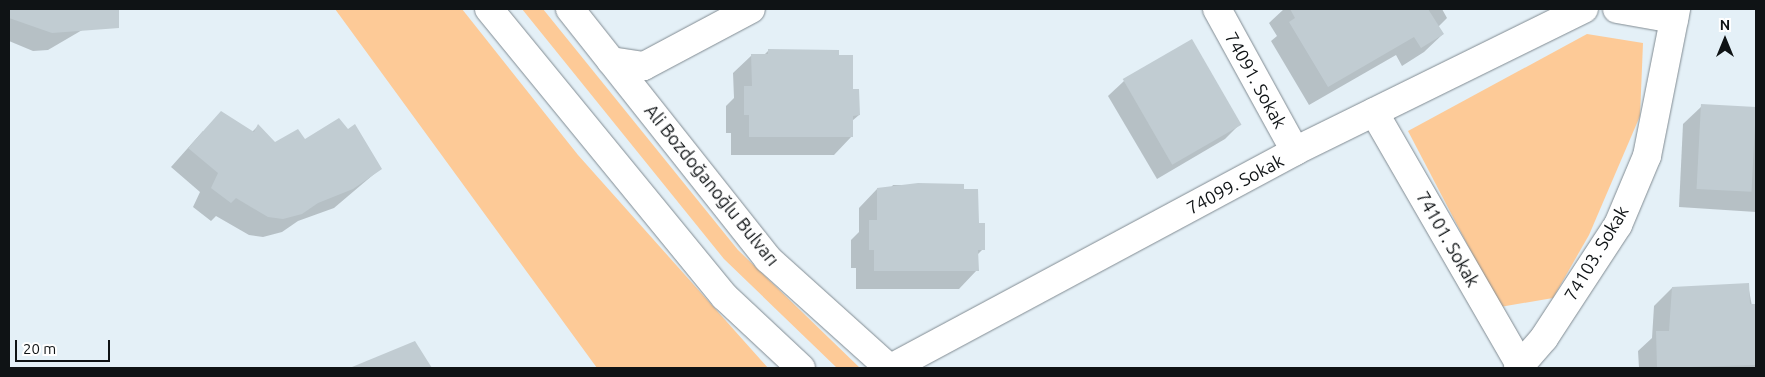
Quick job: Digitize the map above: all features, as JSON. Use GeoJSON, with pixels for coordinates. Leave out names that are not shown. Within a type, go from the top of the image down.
{"type":"FeatureCollection","features":[{"type":"Feature","properties":{"kind":"street"},"geometry":{"type":"LineString","coordinates":[[489,9],[725,297],[801,368]]}},
{"type":"Feature","properties":{"kind":"street","name":"Ali Bozdoğanoğlu Bulvarı"},"geometry":{"type":"LineString","coordinates":[[570,9],[768,259],[890,368]]}},
{"type":"Feature","properties":{"kind":"street"},"geometry":{"type":"LineString","coordinates":[[611,60],[644,66],[751,9]]}},
{"type":"Feature","properties":{"kind":"street","name":"74091. Sokak"},"geometry":{"type":"LineString","coordinates":[[1217,9],[1296,151]]}},
{"type":"Feature","properties":{"kind":"street","name":"74099. Sokak"},"geometry":{"type":"LineString","coordinates":[[890,368],[1296,151],[1584,9]]}},
{"type":"Feature","properties":{"kind":"street"},"geometry":{"type":"LineString","coordinates":[[1617,9],[1675,14]]}},
{"type":"Feature","properties":{"kind":"street","name":"74103. Sokak"},"geometry":{"type":"LineString","coordinates":[[1519,368],[1544,338],[1618,225],[1647,156],[1675,14]]}},
{"type":"Feature","properties":{"kind":"street","name":"74101. Sokak"},"geometry":{"type":"LineString","coordinates":[[1374,112],[1519,368]]}},
{"type":"Feature","properties":{"kind":"shaded area"},"geometry":{"type":"Polygon","coordinates":[[[335,9],[462,9],[578,155],[768,368],[597,368],[335,9]]]}},
{"type":"Feature","properties":{"kind":"shaded area"},"geometry":{"type":"Polygon","coordinates":[[[522,9],[543,9],[738,250],[860,368],[837,368],[724,259],[522,9]]]}},
{"type":"Feature","properties":{"kind":"shaded area"},"geometry":{"type":"Polygon","coordinates":[[[1587,34],[1643,43],[1640,116],[1589,235],[1553,298],[1500,307],[1408,131],[1587,34]]]}},
{"type":"Feature","properties":{"kind":"building"},"geometry":{"type":"Polygon","coordinates":[[[9,9],[119,9],[119,28],[52,33],[9,18],[9,9]]]}},
{"type":"Feature","properties":{"kind":"building"},"geometry":{"type":"Polygon","coordinates":[[[1290,9],[1428,9],[1444,34],[1421,48],[1414,37],[1328,87],[1289,22],[1295,18],[1290,9]]]}},
{"type":"Feature","properties":{"kind":"building"},"geometry":{"type":"Polygon","coordinates":[[[1192,39],[1242,125],[1172,165],[1123,79],[1192,39]]]}},
{"type":"Feature","properties":{"kind":"building"},"geometry":{"type":"Polygon","coordinates":[[[768,49],[839,50],[839,55],[853,55],[853,89],[859,89],[860,115],[853,116],[853,137],[749,137],[749,115],[744,115],[744,86],[752,86],[751,54],[768,54],[768,49]]]}},
{"type":"Feature","properties":{"kind":"building"},"geometry":{"type":"Polygon","coordinates":[[[1701,104],[1756,107],[1751,192],[1697,189],[1701,104]]]}},
{"type":"Feature","properties":{"kind":"building"},"geometry":{"type":"Polygon","coordinates":[[[221,111],[254,132],[258,124],[275,142],[298,129],[305,139],[339,118],[348,129],[355,124],[382,169],[353,189],[318,203],[302,214],[283,219],[268,217],[236,198],[231,203],[211,188],[218,173],[188,148],[221,111]]]}},
{"type":"Feature","properties":{"kind":"building"},"geometry":{"type":"Polygon","coordinates":[[[918,183],[964,184],[964,189],[978,189],[979,223],[985,223],[985,250],[978,250],[979,271],[874,271],[874,250],[869,250],[869,220],[877,220],[877,188],[918,183]]]}},
{"type":"Feature","properties":{"kind":"building"},"geometry":{"type":"Polygon","coordinates":[[[1749,283],[1750,304],[1755,304],[1756,365],[1657,368],[1656,331],[1669,331],[1672,287],[1749,283]]]}},
{"type":"Feature","properties":{"kind":"building"},"geometry":{"type":"Polygon","coordinates":[[[415,341],[432,368],[352,368],[352,367],[415,341]]]}}]}
